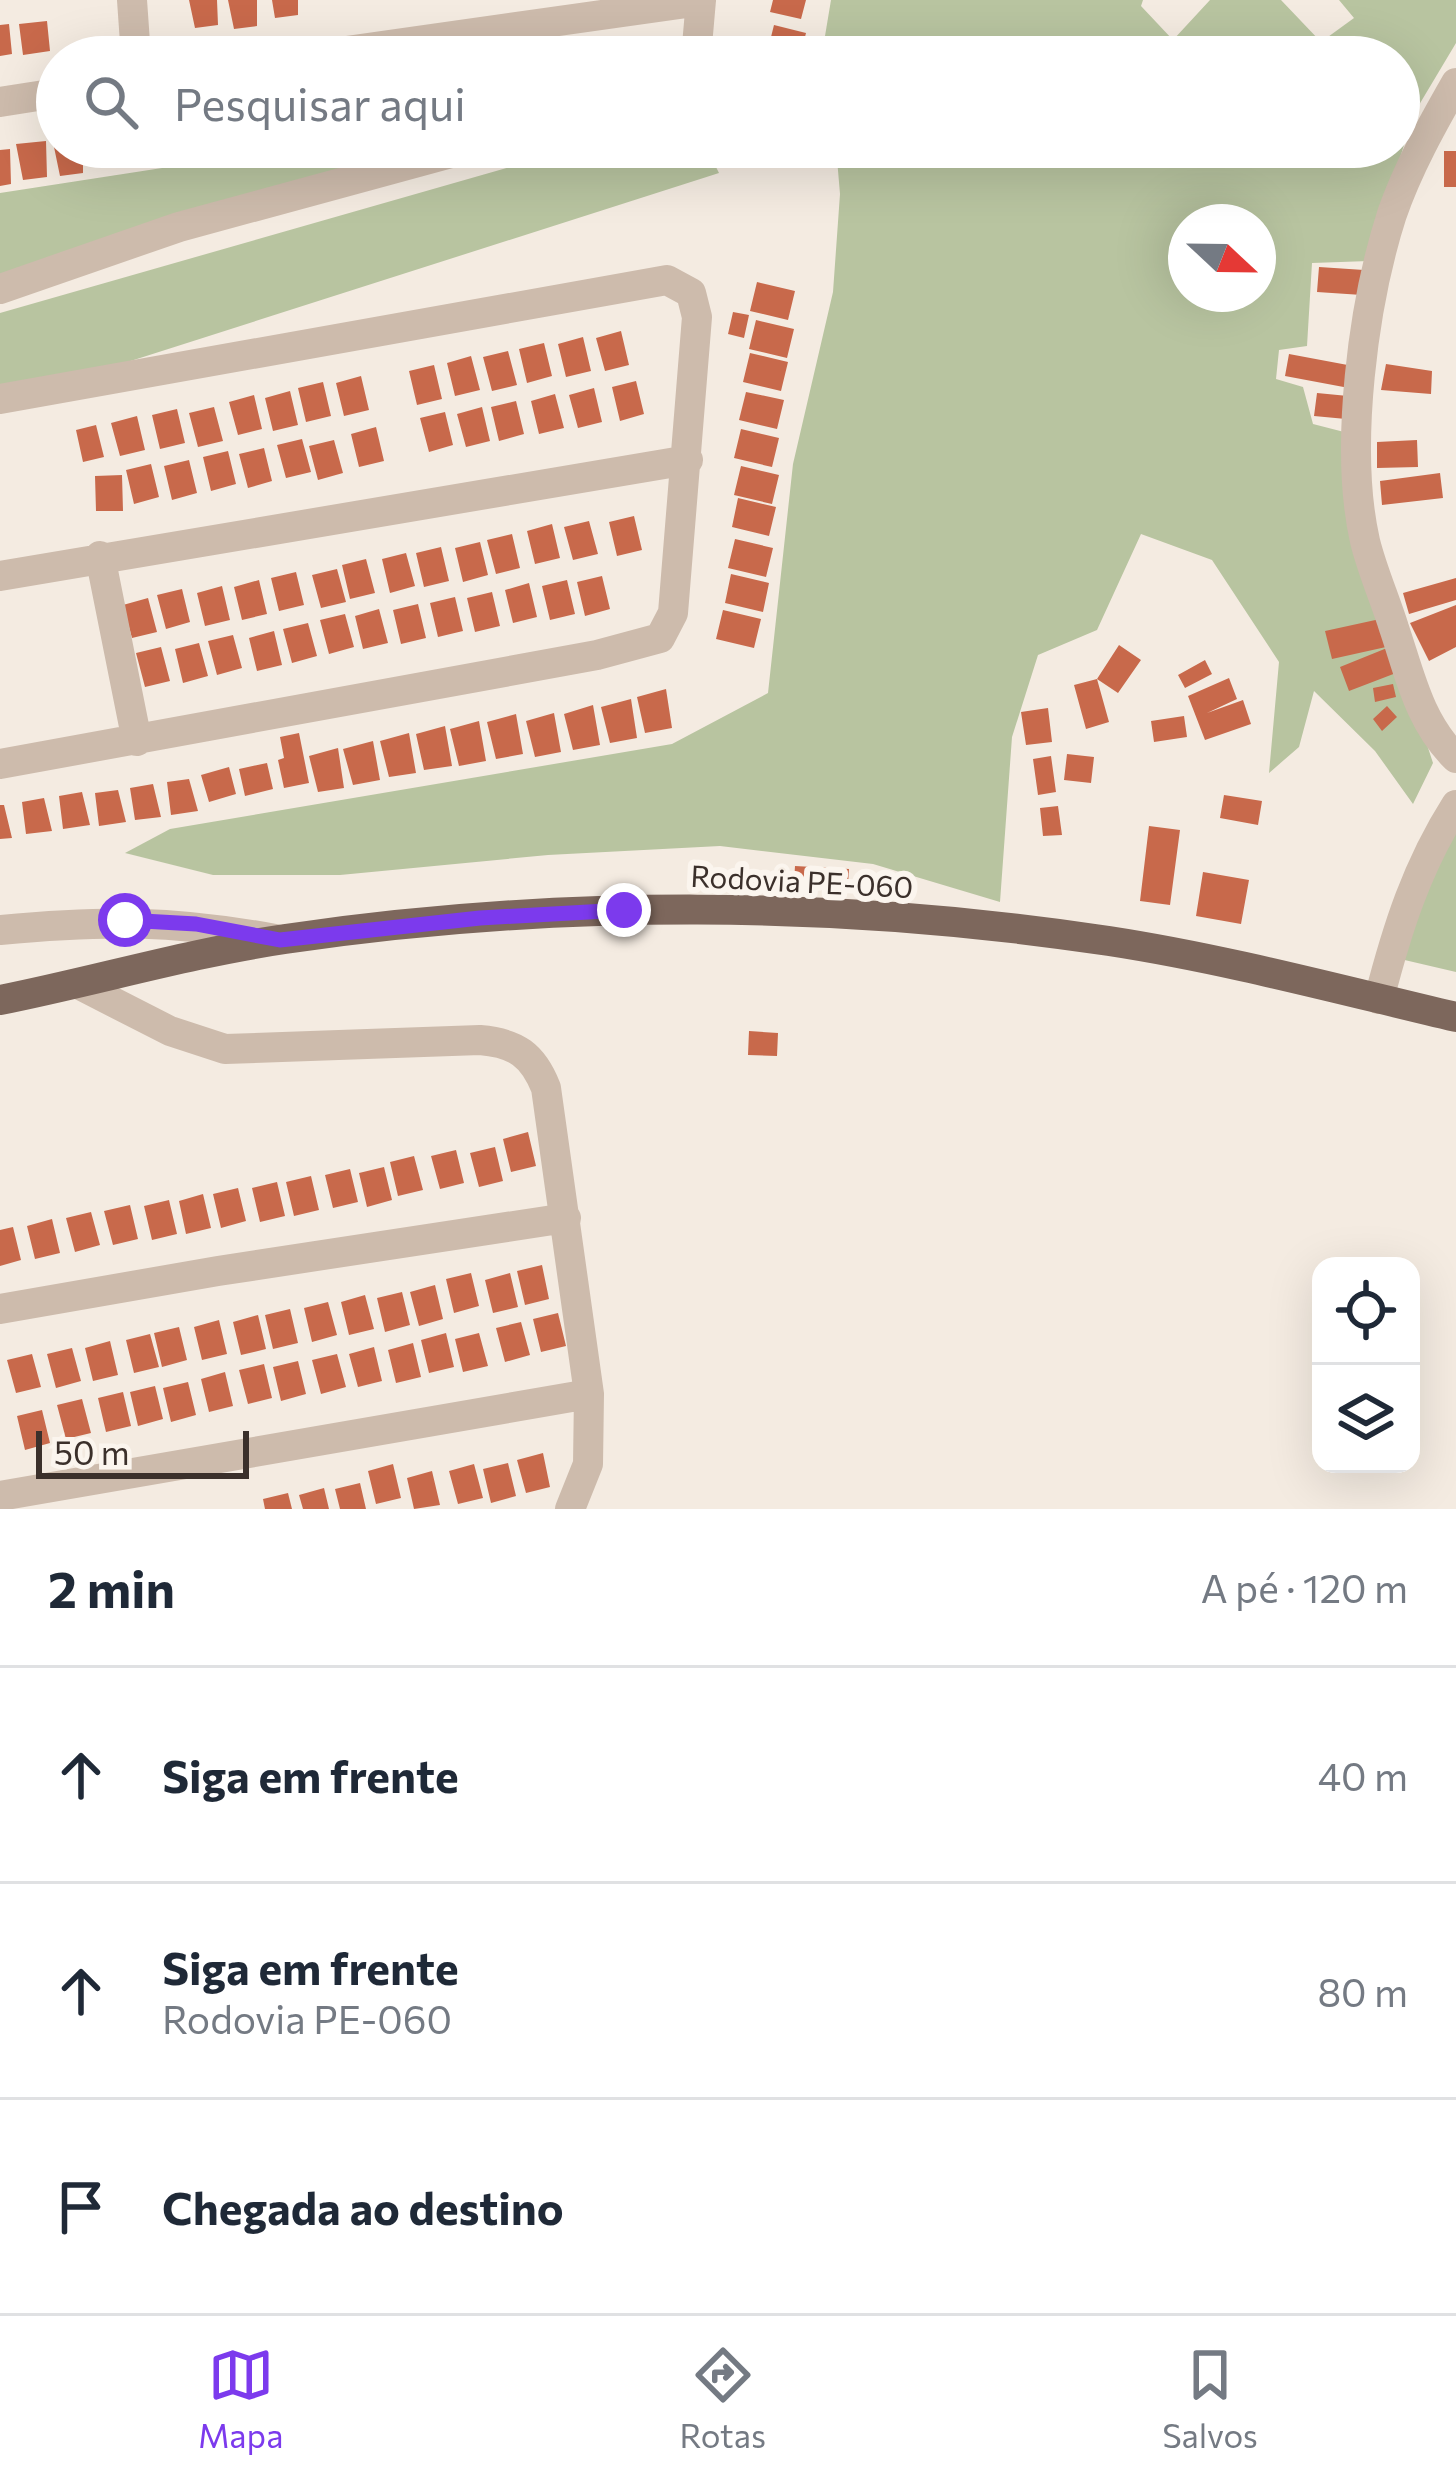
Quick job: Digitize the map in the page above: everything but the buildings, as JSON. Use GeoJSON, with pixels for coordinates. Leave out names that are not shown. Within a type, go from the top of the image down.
{"type":"FeatureCollection","features":[{"type":"Feature","properties":{"kind":"main road","name":"Rodovia PE-060"},"geometry":{"type":"LineString","coordinates":[[0,1000],[280,940],[480,918],[753,910],[850,914],[1111,942],[1188,955],[1456,1017]]}},
{"type":"Feature","properties":{"kind":"street"},"geometry":{"type":"LineString","coordinates":[[132,0],[135,36]]}},
{"type":"Feature","properties":{"kind":"street"},"geometry":{"type":"LineString","coordinates":[[450,36],[701,0],[698,36]]}},
{"type":"Feature","properties":{"kind":"street"},"geometry":{"type":"LineString","coordinates":[[1420,147],[1456,82]]}},
{"type":"Feature","properties":{"kind":"street"},"geometry":{"type":"LineString","coordinates":[[0,101],[36,96]]}},
{"type":"Feature","properties":{"kind":"street"},"geometry":{"type":"LineString","coordinates":[[0,290],[179,227],[396,168]]}},
{"type":"Feature","properties":{"kind":"street"},"geometry":{"type":"LineString","coordinates":[[1410,168],[1377,272],[1356,428],[1366,543],[1420,705],[1440,742],[1456,758]]}},
{"type":"Feature","properties":{"kind":"street"},"geometry":{"type":"LineString","coordinates":[[0,399],[668,280],[691,292],[697,317],[673,613],[667,629],[654,641],[598,656],[0,764]]}},
{"type":"Feature","properties":{"kind":"street"},"geometry":{"type":"LineString","coordinates":[[0,576],[688,460]]}},
{"type":"Feature","properties":{"kind":"street"},"geometry":{"type":"LineString","coordinates":[[100,556],[136,741]]}},
{"type":"Feature","properties":{"kind":"street"},"geometry":{"type":"LineString","coordinates":[[1379,999],[1410,893],[1456,805]]}},
{"type":"Feature","properties":{"kind":"street"},"geometry":{"type":"LineString","coordinates":[[0,930],[125,920],[196,924],[280,940]]}},
{"type":"Feature","properties":{"kind":"street"},"geometry":{"type":"LineString","coordinates":[[78,984],[170,1031],[225,1049],[480,1040],[515,1046],[534,1063],[546,1088],[589,1394],[588,1464],[570,1509]]}},
{"type":"Feature","properties":{"kind":"street"},"geometry":{"type":"LineString","coordinates":[[0,1309],[566,1218]]}},
{"type":"Feature","properties":{"kind":"street"},"geometry":{"type":"LineString","coordinates":[[0,1496],[589,1394]]}},
{"type":"Feature","properties":{"kind":"green space"},"geometry":{"type":"Polygon","coordinates":[[[831,0],[1143,0],[1141,6],[1169,36],[825,36],[831,0]]]}},
{"type":"Feature","properties":{"kind":"green space"},"geometry":{"type":"Polygon","coordinates":[[[1210,0],[1281,0],[1315,36],[1177,36],[1210,0]]]}},
{"type":"Feature","properties":{"kind":"green space"},"geometry":{"type":"Polygon","coordinates":[[[1339,0],[1456,0],[1456,43],[1420,103],[1420,36],[1329,36],[1354,18],[1339,0]]]}},
{"type":"Feature","properties":{"kind":"green space"},"geometry":{"type":"Polygon","coordinates":[[[162,168],[408,168],[0,299],[0,193],[162,168]]]}},
{"type":"Feature","properties":{"kind":"green space"},"geometry":{"type":"Polygon","coordinates":[[[507,168],[716,168],[719,173],[46,388],[0,396],[0,313],[507,168]]]}},
{"type":"Feature","properties":{"kind":"green space"},"geometry":{"type":"Polygon","coordinates":[[[838,168],[1397,168],[1369,261],[1312,263],[1307,346],[1279,350],[1276,379],[1303,387],[1313,424],[1348,433],[1383,610],[1433,763],[1413,804],[1375,751],[1314,691],[1299,747],[1269,773],[1279,662],[1212,560],[1141,534],[1097,630],[1038,655],[1012,737],[1000,902],[873,864],[720,846],[548,855],[340,875],[213,875],[125,853],[170,829],[672,744],[768,693],[793,464],[833,292],[838,168]]]}},
{"type":"Feature","properties":{"kind":"green space"},"geometry":{"type":"Polygon","coordinates":[[[1456,818],[1456,972],[1396,958],[1456,818]]]}},
{"type":"Feature","properties":{"kind":"route"},"geometry":{"type":"LineString","coordinates":[[125,920],[196,924],[280,940],[480,918],[624,910]]}}]}
